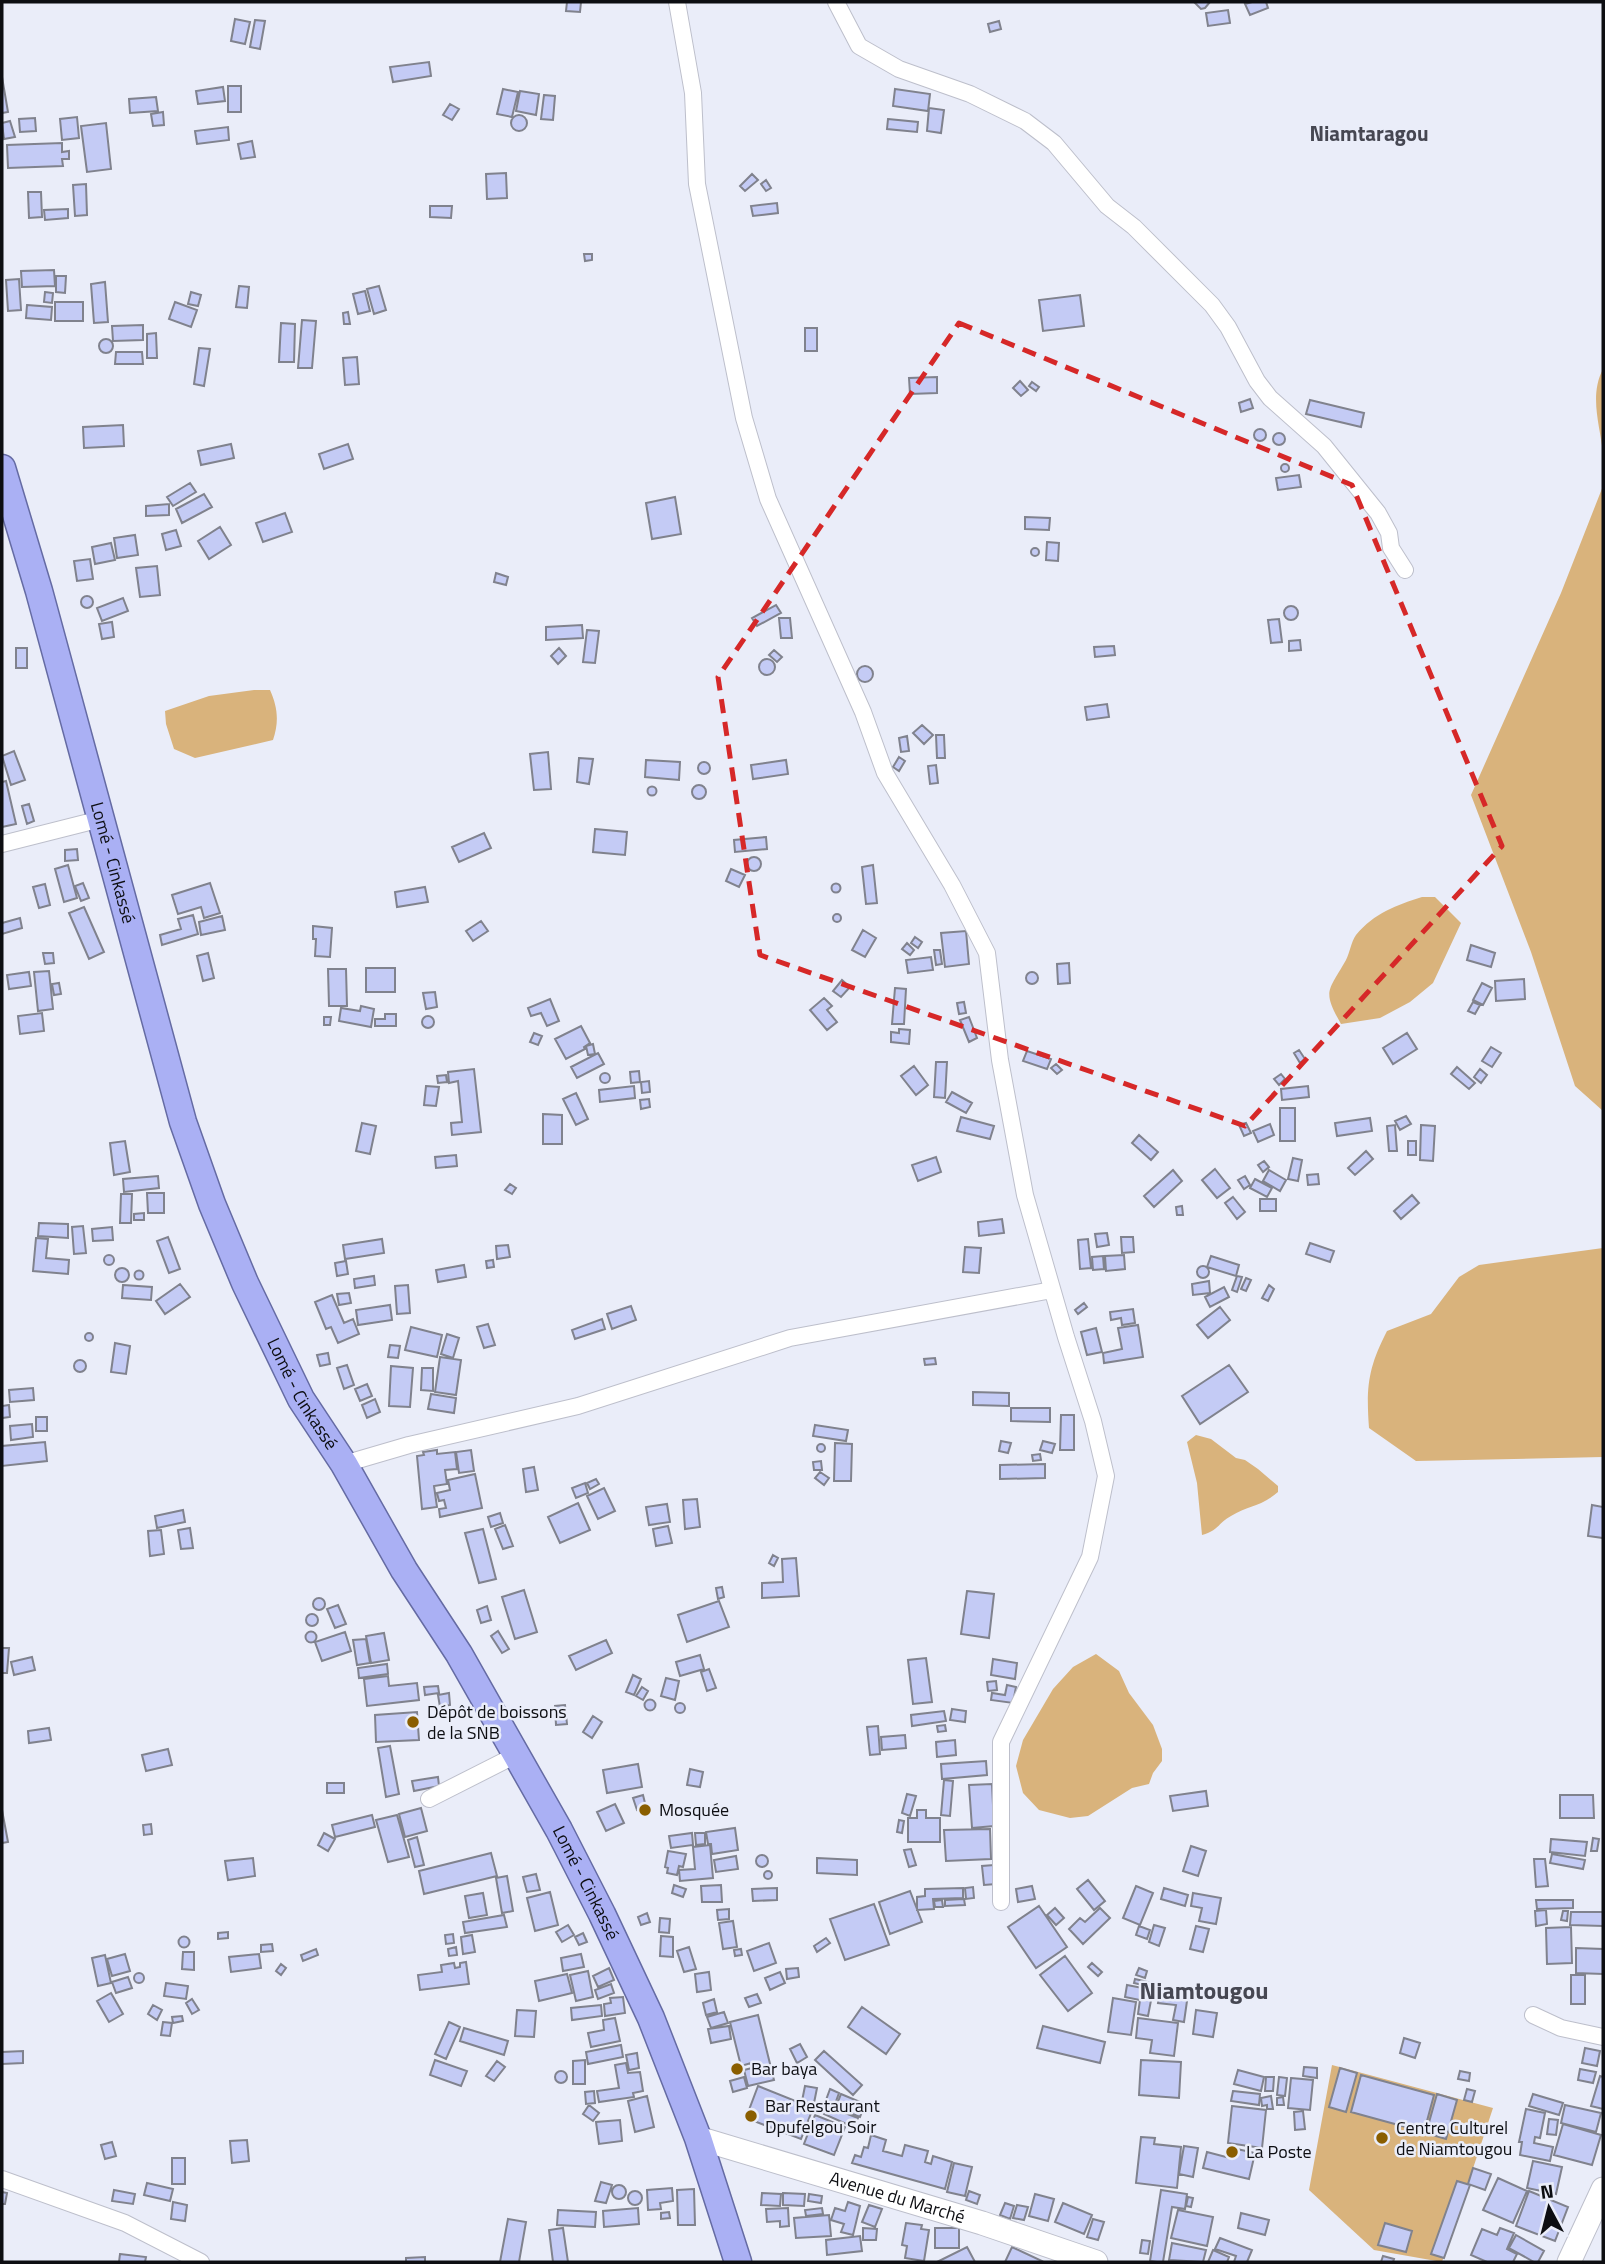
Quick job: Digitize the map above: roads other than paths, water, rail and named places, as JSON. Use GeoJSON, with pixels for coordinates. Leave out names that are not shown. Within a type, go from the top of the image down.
{"type":"FeatureCollection","features":[{"type":"Feature","properties":{"kind":"highway","name":"Lomé - Cinkassé"},"geometry":{"type":"LineString","coordinates":[[2,468],[39,591],[180,1111],[212,1204],[245,1283],[301,1399],[344,1465],[404,1570],[459,1654],[559,1829],[602,1914],[650,2018],[698,2138],[738,2262]]}},
{"type":"Feature","properties":{"kind":"main road","name":"Avenue du Marché"},"geometry":{"type":"LineString","coordinates":[[698,2138],[982,2223],[1096,2262]]}},
{"type":"Feature","properties":{"kind":"main road"},"geometry":{"type":"LineString","coordinates":[[1569,2262],[1603,2189]]}},
{"type":"Feature","properties":{"kind":"street"},"geometry":{"type":"LineString","coordinates":[[677,2],[693,93],[698,184],[748,429],[768,499],[863,712],[885,773],[952,885],[988,953],[996,1037],[1025,1195],[1093,1421],[1106,1476],[1090,1557],[1001,1742],[1001,1902]]}},
{"type":"Feature","properties":{"kind":"street"},"geometry":{"type":"LineString","coordinates":[[835,2],[859,47],[899,69],[970,94],[1025,121],[1054,143],[1107,206],[1134,227],[1212,305],[1270,398],[1324,446],[1378,513],[1389,533],[1391,548],[1405,570]]}},
{"type":"Feature","properties":{"kind":"street"},"geometry":{"type":"LineString","coordinates":[[2,844],[101,818]]}},
{"type":"Feature","properties":{"kind":"street"},"geometry":{"type":"LineString","coordinates":[[344,1465],[409,1445],[578,1406],[790,1338],[1052,1290]]}},
{"type":"Feature","properties":{"kind":"street"},"geometry":{"type":"LineString","coordinates":[[429,1799],[516,1755]]}},
{"type":"Feature","properties":{"kind":"street"},"geometry":{"type":"LineString","coordinates":[[1533,2015],[1561,2028],[1603,2037]]}},
{"type":"Feature","properties":{"kind":"street"},"geometry":{"type":"LineString","coordinates":[[2,2179],[125,2223],[201,2262]]}},
{"type":"Feature","properties":{"kind":"place","name":"Dépôt de boissons de la SNB"},"geometry":{"type":"Point","coordinates":[413,1722]}},
{"type":"Feature","properties":{"kind":"place","name":"Mosquée"},"geometry":{"type":"Point","coordinates":[645,1810]}},
{"type":"Feature","properties":{"kind":"place","name":"Bar baya"},"geometry":{"type":"Point","coordinates":[737,2069]}},
{"type":"Feature","properties":{"kind":"place","name":"Bar Restaurant Dpufelgou Soir"},"geometry":{"type":"Point","coordinates":[751,2116]}},
{"type":"Feature","properties":{"kind":"place","name":"Centre Culturel de Niamtougou"},"geometry":{"type":"Point","coordinates":[1382,2138]}},
{"type":"Feature","properties":{"kind":"place","name":"La Poste"},"geometry":{"type":"Point","coordinates":[1232,2152]}},
{"type":"Feature","properties":{"kind":"district","name":"Niamtaragou"},"geometry":{"type":"Point","coordinates":[1369,134]}},
{"type":"Feature","properties":{"kind":"district","name":"Niamtougou"},"geometry":{"type":"Point","coordinates":[1204,1991]}}]}
